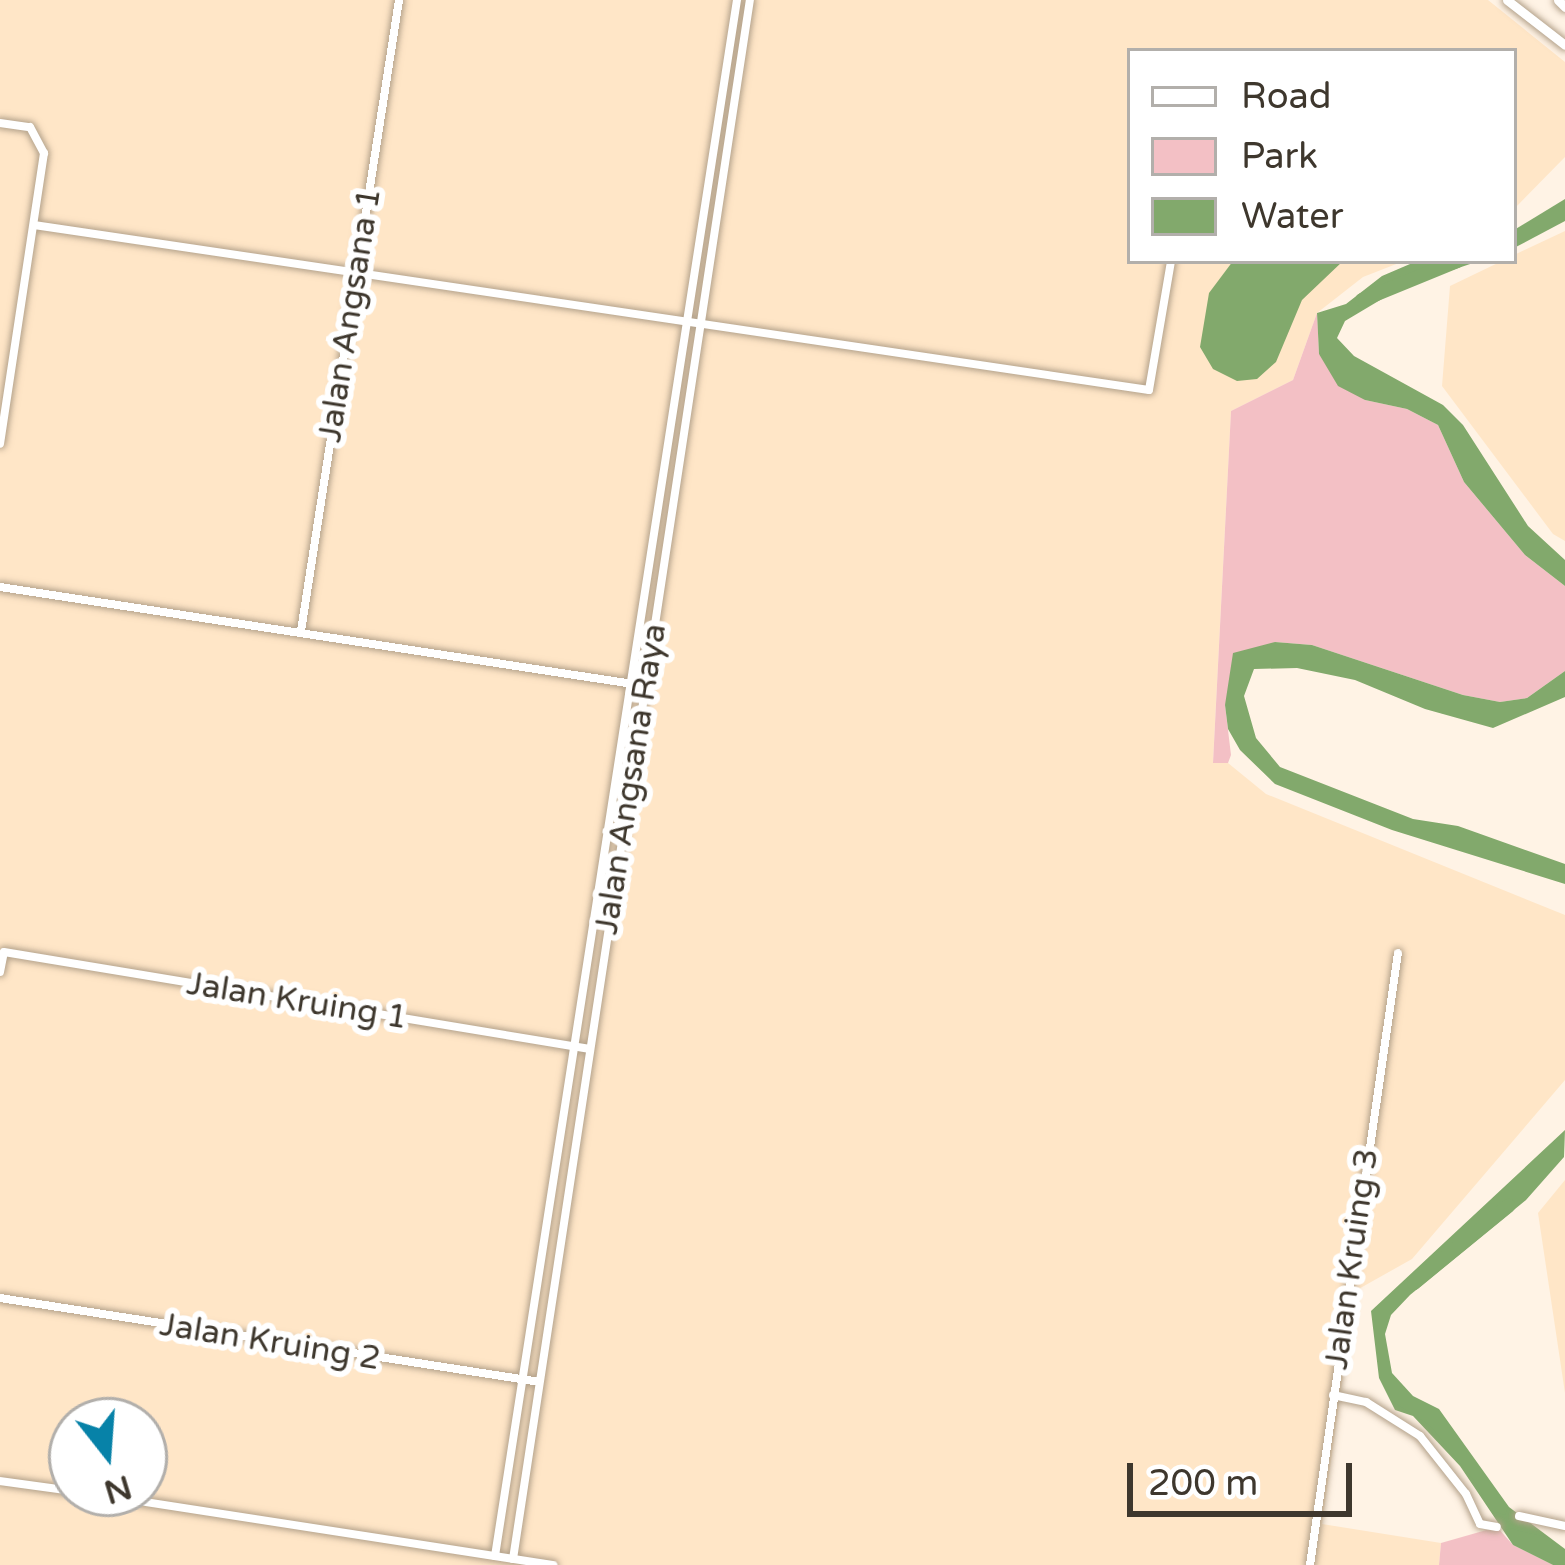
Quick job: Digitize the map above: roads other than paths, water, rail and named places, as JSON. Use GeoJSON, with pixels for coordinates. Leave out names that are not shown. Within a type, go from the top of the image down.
{"type":"FeatureCollection","features":[{"type":"Feature","properties":{"kind":"street","name":"Jalan Angsana 1"},"geometry":{"type":"LineString","coordinates":[[301,631],[399,0]]}},
{"type":"Feature","properties":{"kind":"street","name":"Jalan Angsana Raya"},"geometry":{"type":"LineString","coordinates":[[495,1556],[737,0]]}},
{"type":"Feature","properties":{"kind":"street","name":"Jalan Angsana Raya"},"geometry":{"type":"LineString","coordinates":[[513,1559],[751,0]]}},
{"type":"Feature","properties":{"kind":"street"},"geometry":{"type":"LineString","coordinates":[[1558,0],[1565,7]]}},
{"type":"Feature","properties":{"kind":"street"},"geometry":{"type":"LineString","coordinates":[[1509,1],[1565,45]]}},
{"type":"Feature","properties":{"kind":"street"},"geometry":{"type":"LineString","coordinates":[[0,123],[30,128],[43,144],[0,444]]}},
{"type":"Feature","properties":{"kind":"street"},"geometry":{"type":"LineString","coordinates":[[34,225],[1150,390],[1171,264]]}},
{"type":"Feature","properties":{"kind":"street"},"geometry":{"type":"LineString","coordinates":[[0,587],[645,686]]}},
{"type":"Feature","properties":{"kind":"street","name":"Jalan Kruing 1"},"geometry":{"type":"LineString","coordinates":[[0,972],[4,952],[590,1049]]}},
{"type":"Feature","properties":{"kind":"street","name":"Jalan Kruing 3"},"geometry":{"type":"LineString","coordinates":[[1310,1565],[1398,953]]}},
{"type":"Feature","properties":{"kind":"street","name":"Jalan Kruing 2"},"geometry":{"type":"LineString","coordinates":[[0,1298],[540,1382]]}},
{"type":"Feature","properties":{"kind":"street"},"geometry":{"type":"LineString","coordinates":[[1333,1395],[1366,1402],[1420,1436],[1466,1495],[1480,1524],[1496,1527]]}},
{"type":"Feature","properties":{"kind":"street"},"geometry":{"type":"LineString","coordinates":[[0,1481],[48,1487]]}},
{"type":"Feature","properties":{"kind":"street"},"geometry":{"type":"LineString","coordinates":[[168,1506],[553,1565]]}},
{"type":"Feature","properties":{"kind":"street"},"geometry":{"type":"LineString","coordinates":[[1519,1516],[1565,1526]]}},
{"type":"Feature","properties":{"kind":"water"},"geometry":{"type":"Polygon","coordinates":[[[1565,199],[1565,221],[1517,246],[1517,228],[1565,199]]]}},
{"type":"Feature","properties":{"kind":"water"},"geometry":{"type":"Polygon","coordinates":[[[1231,264],[1340,264],[1302,300],[1276,362],[1257,379],[1237,381],[1213,369],[1200,347],[1209,293],[1231,264]]]}},
{"type":"Feature","properties":{"kind":"water"},"geometry":{"type":"Polygon","coordinates":[[[1410,264],[1470,264],[1402,287],[1345,321],[1337,338],[1354,356],[1443,405],[1463,425],[1528,526],[1565,560],[1565,586],[1525,555],[1464,482],[1438,425],[1407,409],[1365,400],[1338,386],[1319,354],[1317,313],[1346,304],[1382,276],[1410,264]]]}},
{"type":"Feature","properties":{"kind":"water"},"geometry":{"type":"Polygon","coordinates":[[[1275,642],[1312,645],[1463,695],[1500,702],[1527,698],[1565,671],[1565,697],[1493,728],[1425,709],[1355,680],[1297,668],[1254,669],[1244,696],[1256,738],[1280,767],[1413,819],[1458,826],[1565,864],[1565,884],[1392,830],[1275,784],[1240,750],[1228,729],[1225,705],[1233,653],[1275,642]]]}},
{"type":"Feature","properties":{"kind":"water"},"geometry":{"type":"Polygon","coordinates":[[[1565,1130],[1564,1157],[1526,1200],[1410,1295],[1391,1315],[1385,1334],[1392,1373],[1413,1396],[1439,1409],[1509,1507],[1565,1549],[1565,1565],[1553,1565],[1513,1545],[1460,1466],[1413,1416],[1395,1410],[1379,1378],[1371,1311],[1565,1130]]]}},
{"type":"Feature","properties":{"kind":"waterway"},"geometry":{"type":"LineString","coordinates":[[1362,300],[1450,264]]}},
{"type":"Feature","properties":{"kind":"waterway"},"geometry":{"type":"LineString","coordinates":[[1414,1283],[1508,1206]]}}]}
